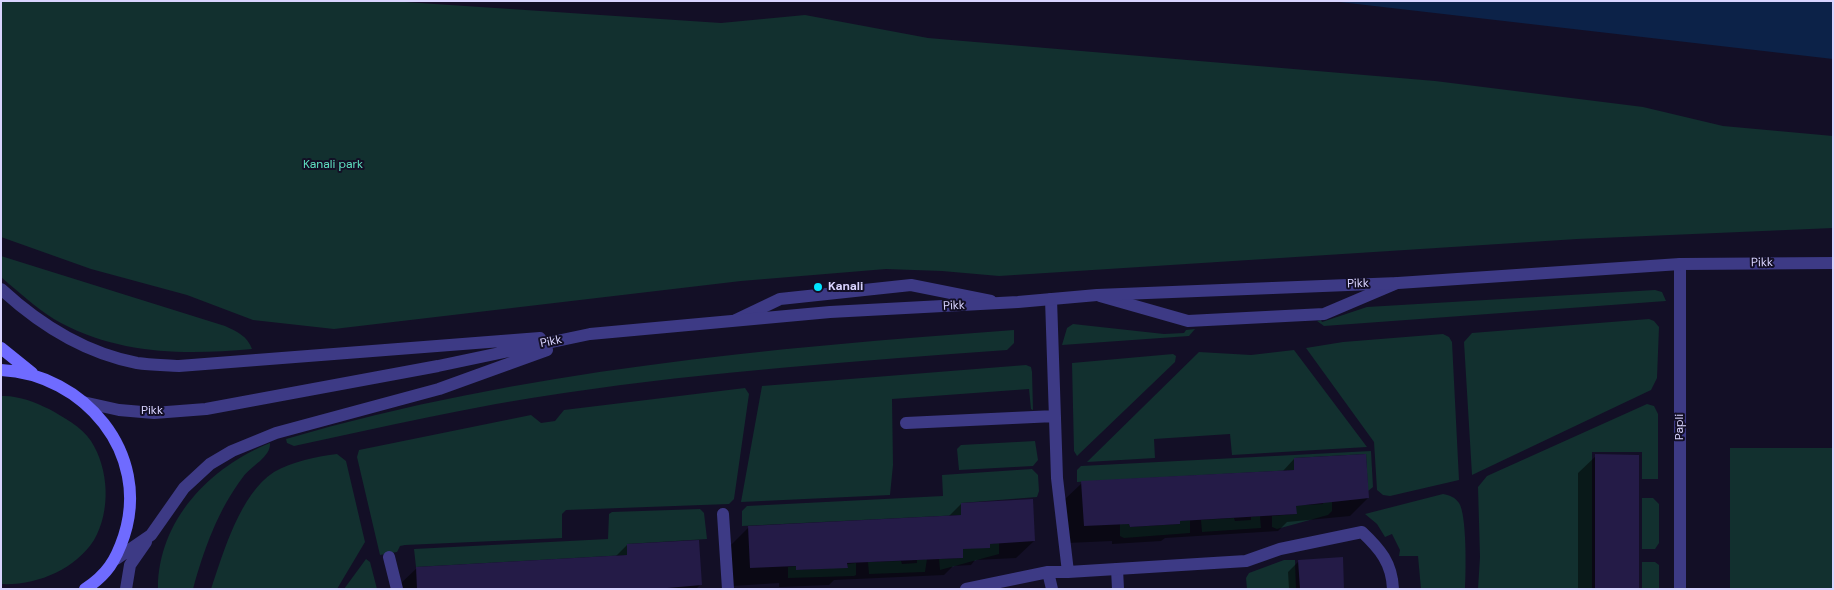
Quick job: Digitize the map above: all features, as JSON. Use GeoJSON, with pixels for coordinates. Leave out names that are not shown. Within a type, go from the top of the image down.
{"type":"FeatureCollection","features":[{"type":"Feature","properties":{"kind":"main road"},"geometry":{"type":"LineString","coordinates":[[1,348],[32,374]]}},
{"type":"Feature","properties":{"kind":"main road"},"geometry":{"type":"LineString","coordinates":[[1,370],[32,374],[60,386],[83,402],[99,416],[119,444],[128,466],[130,494],[128,525],[116,559],[101,584],[85,589]]}},
{"type":"Feature","properties":{"kind":"street","name":"Pikk"},"geometry":{"type":"LineString","coordinates":[[83,402],[119,410],[154,413],[206,409],[438,366],[590,334],[830,312],[1001,304],[1097,295],[1398,283],[1680,264],[1833,262]]}},
{"type":"Feature","properties":{"kind":"street","name":"Papli"},"geometry":{"type":"LineString","coordinates":[[1680,264],[1680,589]]}},
{"type":"Feature","properties":{"kind":"street"},"geometry":{"type":"LineString","coordinates":[[1097,295],[1188,321],[1324,314],[1398,283]]}},
{"type":"Feature","properties":{"kind":"street"},"geometry":{"type":"LineString","coordinates":[[735,321],[780,299],[911,284],[1001,304]]}},
{"type":"Feature","properties":{"kind":"street"},"geometry":{"type":"LineString","coordinates":[[1,289],[18,305],[57,332],[96,351],[138,363],[179,366],[590,334]]}},
{"type":"Feature","properties":{"kind":"street"},"geometry":{"type":"LineString","coordinates":[[1051,299],[1057,478],[1068,572]]}},
{"type":"Feature","properties":{"kind":"street"},"geometry":{"type":"LineString","coordinates":[[126,589],[130,565],[184,488],[210,464],[232,451],[276,433],[439,389],[590,334]]}},
{"type":"Feature","properties":{"kind":"street"},"geometry":{"type":"LineString","coordinates":[[906,423],[1054,416]]}},
{"type":"Feature","properties":{"kind":"street"},"geometry":{"type":"LineString","coordinates":[[723,514],[728,589]]}},
{"type":"Feature","properties":{"kind":"street"},"geometry":{"type":"LineString","coordinates":[[966,589],[1048,572],[1246,561],[1280,549],[1362,532],[1386,561],[1392,573],[1393,589]]}},
{"type":"Feature","properties":{"kind":"street"},"geometry":{"type":"LineString","coordinates":[[116,559],[151,535]]}},
{"type":"Feature","properties":{"kind":"street"},"geometry":{"type":"LineString","coordinates":[[389,557],[396,589]]}},
{"type":"Feature","properties":{"kind":"street"},"geometry":{"type":"LineString","coordinates":[[1116,569],[1118,589]]}},
{"type":"Feature","properties":{"kind":"street"},"geometry":{"type":"LineString","coordinates":[[1048,572],[1052,589]]}},
{"type":"Feature","properties":{"kind":"green space","name":"Kanali park"},"geometry":{"type":"Polygon","coordinates":[[[1,1],[390,1],[721,23],[805,15],[928,38],[1435,81],[1643,107],[1723,126],[1833,136],[1833,228],[1577,239],[999,276],[886,269],[741,281],[334,329],[253,320],[187,295],[91,269],[1,237],[1,1]]]}},
{"type":"Feature","properties":{"kind":"green space"},"geometry":{"type":"Polygon","coordinates":[[[1,256],[225,326],[242,335],[252,349],[203,352],[155,350],[131,347],[84,334],[47,315],[1,277],[1,256]]]}},
{"type":"Feature","properties":{"kind":"green space"},"geometry":{"type":"Polygon","coordinates":[[[1655,290],[1662,292],[1666,301],[1324,326],[1317,321],[1321,320],[1322,322],[1367,307],[1655,290]]]}},
{"type":"Feature","properties":{"kind":"green space"},"geometry":{"type":"Polygon","coordinates":[[[1649,319],[1654,321],[1659,327],[1657,378],[1651,390],[1472,475],[1464,342],[1472,333],[1649,319]]]}},
{"type":"Feature","properties":{"kind":"green space"},"geometry":{"type":"Polygon","coordinates":[[[1073,324],[1164,334],[1184,333],[1186,330],[1195,329],[1189,336],[1062,345],[1067,328],[1073,324]]]}},
{"type":"Feature","properties":{"kind":"green space"},"geometry":{"type":"Polygon","coordinates":[[[1014,330],[1014,343],[1007,350],[785,367],[619,385],[496,404],[294,446],[287,443],[286,439],[375,415],[465,395],[647,365],[830,345],[1014,330]]]}},
{"type":"Feature","properties":{"kind":"green space"},"geometry":{"type":"Polygon","coordinates":[[[1443,334],[1449,337],[1452,342],[1459,480],[1390,496],[1383,495],[1377,490],[1374,442],[1306,348],[1343,342],[1443,334]]]}},
{"type":"Feature","properties":{"kind":"green space"},"geometry":{"type":"Polygon","coordinates":[[[1294,350],[1367,447],[1232,455],[1230,434],[1154,439],[1155,458],[1087,462],[1199,352],[1251,355],[1294,350]]]}},
{"type":"Feature","properties":{"kind":"green space"},"geometry":{"type":"Polygon","coordinates":[[[1173,354],[1176,356],[1175,362],[1077,456],[1074,451],[1072,363],[1173,354]]]}},
{"type":"Feature","properties":{"kind":"green space"},"geometry":{"type":"Polygon","coordinates":[[[1026,365],[1031,367],[1032,372],[1033,410],[1031,409],[1029,389],[892,399],[893,465],[890,495],[741,502],[762,386],[1026,365]]]}},
{"type":"Feature","properties":{"kind":"green space"},"geometry":{"type":"Polygon","coordinates":[[[745,388],[749,394],[734,499],[729,504],[566,510],[562,514],[562,538],[405,545],[400,546],[397,552],[380,555],[357,457],[359,450],[531,415],[541,423],[555,421],[564,410],[745,388]]]}},
{"type":"Feature","properties":{"kind":"green space"},"geometry":{"type":"Polygon","coordinates":[[[1,396],[20,398],[38,404],[66,419],[83,431],[97,452],[106,490],[103,516],[99,529],[86,551],[65,568],[53,574],[40,579],[14,584],[1,584],[1,396]]]}},
{"type":"Feature","properties":{"kind":"green space"},"geometry":{"type":"Polygon","coordinates":[[[1647,404],[1654,406],[1658,414],[1658,479],[1642,479],[1642,452],[1592,452],[1592,589],[1478,589],[1480,557],[1478,487],[1487,476],[1647,404]]]}},
{"type":"Feature","properties":{"kind":"green space"},"geometry":{"type":"Polygon","coordinates":[[[1035,441],[1038,460],[1033,466],[959,470],[957,449],[961,445],[1035,441]]]}},
{"type":"Feature","properties":{"kind":"green space"},"geometry":{"type":"Polygon","coordinates":[[[270,443],[267,453],[246,473],[219,516],[202,559],[193,589],[158,589],[160,564],[167,540],[178,519],[192,499],[227,466],[248,453],[270,443]]]}},
{"type":"Feature","properties":{"kind":"green space"},"geometry":{"type":"Polygon","coordinates":[[[1730,448],[1833,448],[1833,589],[1730,589],[1730,448]]]}},
{"type":"Feature","properties":{"kind":"green space"},"geometry":{"type":"Polygon","coordinates":[[[1371,451],[1373,487],[1368,491],[1366,454],[1294,458],[1294,470],[1077,482],[1077,470],[1081,466],[1371,451]]]}},
{"type":"Feature","properties":{"kind":"green space"},"geometry":{"type":"Polygon","coordinates":[[[337,454],[346,461],[365,542],[337,589],[211,589],[235,524],[252,494],[262,482],[274,472],[296,462],[337,454]]]}},
{"type":"Feature","properties":{"kind":"green space"},"geometry":{"type":"Polygon","coordinates":[[[1032,469],[1038,475],[1039,491],[1037,497],[961,503],[961,515],[742,526],[742,511],[747,506],[943,496],[942,475],[1032,469]]]}},
{"type":"Feature","properties":{"kind":"green space"},"geometry":{"type":"Polygon","coordinates":[[[1443,494],[1456,499],[1462,509],[1466,570],[1465,589],[1421,589],[1418,556],[1399,556],[1400,550],[1392,534],[1385,537],[1377,524],[1365,514],[1443,494]]]}},
{"type":"Feature","properties":{"kind":"green space"},"geometry":{"type":"Polygon","coordinates":[[[1642,498],[1653,498],[1659,504],[1659,543],[1655,549],[1642,549],[1642,498]]]}},
{"type":"Feature","properties":{"kind":"green space"},"geometry":{"type":"Polygon","coordinates":[[[1332,500],[1332,511],[1328,515],[1277,529],[1272,527],[1272,516],[1296,514],[1296,503],[1306,502],[1306,505],[1323,504],[1323,501],[1332,500]]]}},
{"type":"Feature","properties":{"kind":"green space"},"geometry":{"type":"Polygon","coordinates":[[[700,509],[704,513],[707,539],[627,544],[627,555],[416,567],[414,549],[608,539],[609,514],[612,512],[700,509]]]}},
{"type":"Feature","properties":{"kind":"green space"},"geometry":{"type":"Polygon","coordinates":[[[1260,516],[1261,528],[1202,532],[1201,520],[1234,518],[1235,521],[1251,520],[1251,517],[1260,516]]]}},
{"type":"Feature","properties":{"kind":"green space"},"geometry":{"type":"Polygon","coordinates":[[[1190,520],[1190,533],[1124,538],[1120,536],[1120,524],[1129,524],[1130,527],[1180,524],[1180,521],[1190,520]]]}},
{"type":"Feature","properties":{"kind":"green space"},"geometry":{"type":"Polygon","coordinates":[[[999,543],[999,554],[940,570],[939,559],[963,558],[963,545],[999,543]]]}},
{"type":"Feature","properties":{"kind":"green space"},"geometry":{"type":"Polygon","coordinates":[[[366,559],[370,562],[377,589],[344,589],[366,559]]]}},
{"type":"Feature","properties":{"kind":"green space"},"geometry":{"type":"Polygon","coordinates":[[[927,559],[925,572],[869,574],[868,562],[901,561],[902,564],[917,563],[917,560],[927,559]]]}},
{"type":"Feature","properties":{"kind":"green space"},"geometry":{"type":"Polygon","coordinates":[[[1284,560],[1295,560],[1296,589],[1247,589],[1246,578],[1249,573],[1284,560]]]}},
{"type":"Feature","properties":{"kind":"green space"},"geometry":{"type":"Polygon","coordinates":[[[1642,562],[1655,562],[1659,565],[1659,589],[1642,589],[1642,562]]]}},
{"type":"Feature","properties":{"kind":"green space"},"geometry":{"type":"Polygon","coordinates":[[[856,563],[856,575],[854,576],[788,578],[788,567],[796,566],[797,570],[848,567],[847,564],[856,563]]]}},
{"type":"Feature","properties":{"kind":"water"},"geometry":{"type":"Polygon","coordinates":[[[1331,1],[1833,1],[1833,59],[1331,1]]]}},
{"type":"Feature","properties":{"kind":"building"},"geometry":{"type":"Polygon","coordinates":[[[1366,454],[1369,498],[1296,506],[1297,514],[1180,521],[1180,524],[1130,527],[1129,524],[1084,526],[1081,481],[1294,470],[1294,458],[1366,454]]]}},
{"type":"Feature","properties":{"kind":"building"},"geometry":{"type":"Polygon","coordinates":[[[1595,454],[1639,455],[1639,589],[1595,589],[1595,454]]]}},
{"type":"Feature","properties":{"kind":"building"},"geometry":{"type":"Polygon","coordinates":[[[1033,499],[1035,541],[990,544],[990,548],[963,549],[963,558],[847,563],[848,568],[796,570],[796,566],[750,568],[748,526],[961,515],[961,503],[1033,499]]]}},
{"type":"Feature","properties":{"kind":"building"},"geometry":{"type":"Polygon","coordinates":[[[699,540],[702,585],[656,589],[417,589],[416,567],[627,555],[627,544],[699,540]]]}},
{"type":"Feature","properties":{"kind":"building"},"geometry":{"type":"Polygon","coordinates":[[[1343,557],[1344,589],[1300,589],[1298,560],[1343,557]]]}},
{"type":"Feature","properties":{"kind":"place","name":"Kanali"},"geometry":{"type":"Point","coordinates":[818,287]}}]}
